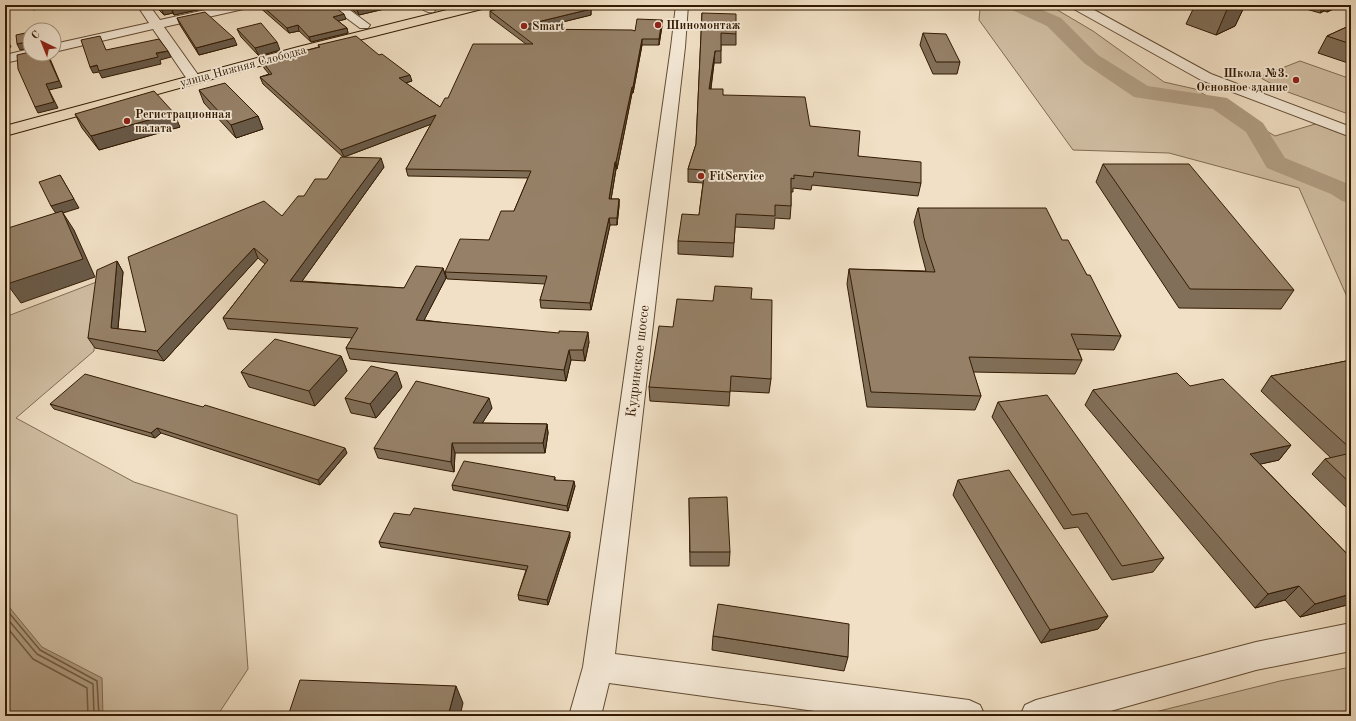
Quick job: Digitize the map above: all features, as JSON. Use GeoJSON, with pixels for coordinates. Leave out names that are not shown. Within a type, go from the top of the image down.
{"type":"FeatureCollection","features":[{"type":"Feature","properties":{"kind":"main road","name":"улица Нижняя Слободка"},"geometry":{"type":"LineString","coordinates":[[5,131],[194,79],[482,5]]}},
{"type":"Feature","properties":{"kind":"street"},"geometry":{"type":"LineString","coordinates":[[144,5],[194,79]]}},
{"type":"Feature","properties":{"kind":"street"},"geometry":{"type":"LineString","coordinates":[[62,46],[244,5]]}},
{"type":"Feature","properties":{"kind":"street"},"geometry":{"type":"LineString","coordinates":[[335,5],[364,25]]}},
{"type":"Feature","properties":{"kind":"street","name":"Кудринское шоссе"},"geometry":{"type":"LineString","coordinates":[[585,716],[598,667],[678,47],[682,5]]}},
{"type":"Feature","properties":{"kind":"street"},"geometry":{"type":"LineString","coordinates":[[1076,5],[1150,48],[1206,77],[1351,132]]}},
{"type":"Feature","properties":{"kind":"street"},"geometry":{"type":"LineString","coordinates":[[5,59],[22,55]]}},
{"type":"Feature","properties":{"kind":"street"},"geometry":{"type":"LineString","coordinates":[[1036,716],[1256,656],[1351,637]]}},
{"type":"Feature","properties":{"kind":"street"},"geometry":{"type":"LineString","coordinates":[[598,667],[969,716]]}},
{"type":"Feature","properties":{"kind":"shaded area"},"geometry":{"type":"Polygon","coordinates":[[[974,5],[1049,5],[1093,31],[1164,82],[1195,89],[1275,136],[1322,122],[1351,132],[1351,306],[1299,188],[1169,153],[1073,150],[979,20],[980,9],[974,5]]]}},
{"type":"Feature","properties":{"kind":"shaded area"},"geometry":{"type":"Polygon","coordinates":[[[1300,61],[1351,79],[1351,115],[1285,91],[1259,77],[1300,61]]]}},
{"type":"Feature","properties":{"kind":"shaded area"},"geometry":{"type":"Polygon","coordinates":[[[99,281],[94,351],[16,418],[134,482],[237,515],[248,669],[217,716],[5,716],[5,317],[99,281]]]}},
{"type":"Feature","properties":{"kind":"shaded area"},"geometry":{"type":"Polygon","coordinates":[[[1351,667],[1351,716],[1139,716],[1280,681],[1351,667]]]}},
{"type":"Feature","properties":{"kind":"water"},"geometry":{"type":"Polygon","coordinates":[[[5,602],[42,647],[102,678],[103,716],[5,716],[5,602]]]}},
{"type":"Feature","properties":{"kind":"building"},"geometry":{"type":"Polygon","coordinates":[[[158,5],[189,5],[172,9],[170,6],[161,8],[158,5]]]}},
{"type":"Feature","properties":{"kind":"building"},"geometry":{"type":"Polygon","coordinates":[[[261,5],[332,5],[344,14],[333,17],[347,28],[309,37],[298,25],[287,28],[261,5]]]}},
{"type":"Feature","properties":{"kind":"building"},"geometry":{"type":"Polygon","coordinates":[[[351,5],[378,5],[357,10],[351,5]]]}},
{"type":"Feature","properties":{"kind":"building"},"geometry":{"type":"Polygon","coordinates":[[[491,5],[585,5],[591,9],[521,26],[521,29],[635,31],[637,19],[662,20],[659,39],[642,39],[633,87],[615,162],[609,199],[619,199],[617,218],[609,218],[590,303],[540,300],[547,276],[445,272],[460,239],[489,240],[501,211],[514,211],[531,171],[406,169],[436,115],[341,150],[260,77],[272,74],[262,61],[266,60],[265,59],[286,53],[288,55],[320,47],[318,45],[356,36],[379,55],[382,54],[410,75],[399,78],[440,107],[445,98],[448,98],[473,44],[533,44],[490,11],[498,9],[491,5]]]}},
{"type":"Feature","properties":{"kind":"building"},"geometry":{"type":"Polygon","coordinates":[[[205,12],[234,38],[196,48],[177,18],[205,12]]]}},
{"type":"Feature","properties":{"kind":"building"},"geometry":{"type":"Polygon","coordinates":[[[702,13],[736,14],[736,34],[721,33],[721,51],[715,51],[709,89],[723,89],[723,95],[805,97],[810,126],[860,131],[858,156],[921,162],[921,183],[814,172],[813,177],[794,175],[794,179],[791,178],[791,206],[775,205],[775,216],[736,214],[734,243],[678,241],[682,214],[699,215],[705,170],[688,169],[696,144],[702,13]]]}},
{"type":"Feature","properties":{"kind":"building"},"geometry":{"type":"Polygon","coordinates":[[[261,23],[277,42],[255,48],[237,29],[261,23]]]}},
{"type":"Feature","properties":{"kind":"building"},"geometry":{"type":"Polygon","coordinates":[[[1351,25],[1351,44],[1327,36],[1351,25]]]}},
{"type":"Feature","properties":{"kind":"building"},"geometry":{"type":"Polygon","coordinates":[[[923,33],[946,34],[960,62],[936,62],[923,33]]]}},
{"type":"Feature","properties":{"kind":"building"},"geometry":{"type":"Polygon","coordinates":[[[22,34],[22,43],[17,44],[16,35],[22,34]]]}},
{"type":"Feature","properties":{"kind":"building"},"geometry":{"type":"Polygon","coordinates":[[[100,36],[106,50],[159,39],[168,51],[156,53],[158,57],[99,71],[97,65],[90,67],[81,40],[100,36]]]}},
{"type":"Feature","properties":{"kind":"building"},"geometry":{"type":"Polygon","coordinates":[[[22,54],[22,62],[51,62],[59,81],[46,84],[54,102],[35,107],[18,69],[17,55],[22,54]]]}},
{"type":"Feature","properties":{"kind":"building"},"geometry":{"type":"Polygon","coordinates":[[[225,83],[258,116],[231,125],[199,90],[225,83]]]}},
{"type":"Feature","properties":{"kind":"building"},"geometry":{"type":"Polygon","coordinates":[[[154,91],[174,113],[91,136],[75,114],[154,91]]]}},
{"type":"Feature","properties":{"kind":"building"},"geometry":{"type":"Polygon","coordinates":[[[341,157],[381,158],[290,281],[404,288],[416,266],[443,268],[416,320],[559,333],[559,331],[588,332],[583,350],[569,350],[564,370],[346,348],[358,328],[223,318],[268,260],[254,248],[157,351],[88,338],[97,270],[117,261],[111,328],[146,332],[128,257],[264,201],[282,216],[298,196],[304,196],[315,179],[327,179],[341,157]]]}},
{"type":"Feature","properties":{"kind":"building"},"geometry":{"type":"Polygon","coordinates":[[[1103,164],[1189,164],[1294,290],[1190,289],[1103,164]]]}},
{"type":"Feature","properties":{"kind":"building"},"geometry":{"type":"Polygon","coordinates":[[[60,175],[74,199],[51,206],[39,182],[60,175]]]}},
{"type":"Feature","properties":{"kind":"building"},"geometry":{"type":"Polygon","coordinates":[[[918,208],[1046,208],[1062,240],[1068,240],[1087,275],[1090,275],[1121,336],[1071,334],[1082,360],[969,357],[981,396],[871,392],[849,269],[935,272],[924,238],[918,208]]]}},
{"type":"Feature","properties":{"kind":"building"},"geometry":{"type":"Polygon","coordinates":[[[62,211],[83,259],[7,284],[5,276],[5,229],[62,211]]]}},
{"type":"Feature","properties":{"kind":"building"},"geometry":{"type":"Polygon","coordinates":[[[715,286],[752,288],[751,299],[772,300],[771,379],[731,376],[730,392],[649,387],[659,326],[673,327],[677,299],[713,301],[715,286]]]}},
{"type":"Feature","properties":{"kind":"building"},"geometry":{"type":"Polygon","coordinates":[[[275,339],[341,356],[309,391],[241,372],[275,339]]]}},
{"type":"Feature","properties":{"kind":"building"},"geometry":{"type":"Polygon","coordinates":[[[1351,360],[1351,449],[1271,376],[1351,360]]]}},
{"type":"Feature","properties":{"kind":"building"},"geometry":{"type":"Polygon","coordinates":[[[371,366],[397,372],[370,404],[345,398],[371,366]]]}},
{"type":"Feature","properties":{"kind":"building"},"geometry":{"type":"Polygon","coordinates":[[[1177,373],[1190,386],[1223,379],[1291,445],[1250,454],[1351,558],[1351,594],[1315,604],[1299,586],[1268,594],[1093,390],[1177,373]]]}},
{"type":"Feature","properties":{"kind":"building"},"geometry":{"type":"Polygon","coordinates":[[[85,374],[203,407],[205,405],[345,448],[318,480],[157,428],[151,433],[50,404],[85,374]]]}},
{"type":"Feature","properties":{"kind":"building"},"geometry":{"type":"Polygon","coordinates":[[[416,381],[489,398],[473,423],[547,424],[543,443],[452,443],[451,462],[374,448],[416,381]]]}},
{"type":"Feature","properties":{"kind":"building"},"geometry":{"type":"Polygon","coordinates":[[[1047,395],[1164,558],[1122,566],[1087,513],[1072,515],[998,402],[1047,395]]]}},
{"type":"Feature","properties":{"kind":"building"},"geometry":{"type":"Polygon","coordinates":[[[1351,453],[1351,484],[1325,459],[1351,453]]]}},
{"type":"Feature","properties":{"kind":"building"},"geometry":{"type":"Polygon","coordinates":[[[464,461],[555,477],[554,480],[574,481],[567,506],[452,485],[464,461]]]}},
{"type":"Feature","properties":{"kind":"building"},"geometry":{"type":"Polygon","coordinates":[[[1009,470],[1108,616],[1050,630],[958,480],[1009,470]]]}},
{"type":"Feature","properties":{"kind":"building"},"geometry":{"type":"Polygon","coordinates":[[[727,497],[730,552],[690,552],[689,498],[727,497]]]}},
{"type":"Feature","properties":{"kind":"building"},"geometry":{"type":"Polygon","coordinates":[[[414,508],[570,532],[547,600],[518,595],[528,566],[379,542],[394,513],[410,515],[414,508]]]}},
{"type":"Feature","properties":{"kind":"building"},"geometry":{"type":"Polygon","coordinates":[[[718,604],[849,624],[848,657],[713,636],[718,604]]]}},
{"type":"Feature","properties":{"kind":"building"},"geometry":{"type":"Polygon","coordinates":[[[300,680],[456,686],[448,716],[288,716],[300,680]]]}},
{"type":"Feature","properties":{"kind":"waterway"},"geometry":{"type":"LineString","coordinates":[[1016,5],[1054,22],[1091,59],[1142,92],[1219,103],[1255,128],[1276,163],[1340,189],[1351,195]]}},
{"type":"Feature","properties":{"kind":"place","name":"Шиномонтаж"},"geometry":{"type":"Point","coordinates":[658,25]}},
{"type":"Feature","properties":{"kind":"place","name":"Smart"},"geometry":{"type":"Point","coordinates":[524,26]}},
{"type":"Feature","properties":{"kind":"place","name":"Школа №3. Основное здание"},"geometry":{"type":"Point","coordinates":[1296,80]}},
{"type":"Feature","properties":{"kind":"place","name":"Регистрационная палата"},"geometry":{"type":"Point","coordinates":[127,121]}},
{"type":"Feature","properties":{"kind":"place","name":"FitService"},"geometry":{"type":"Point","coordinates":[701,176]}}]}
